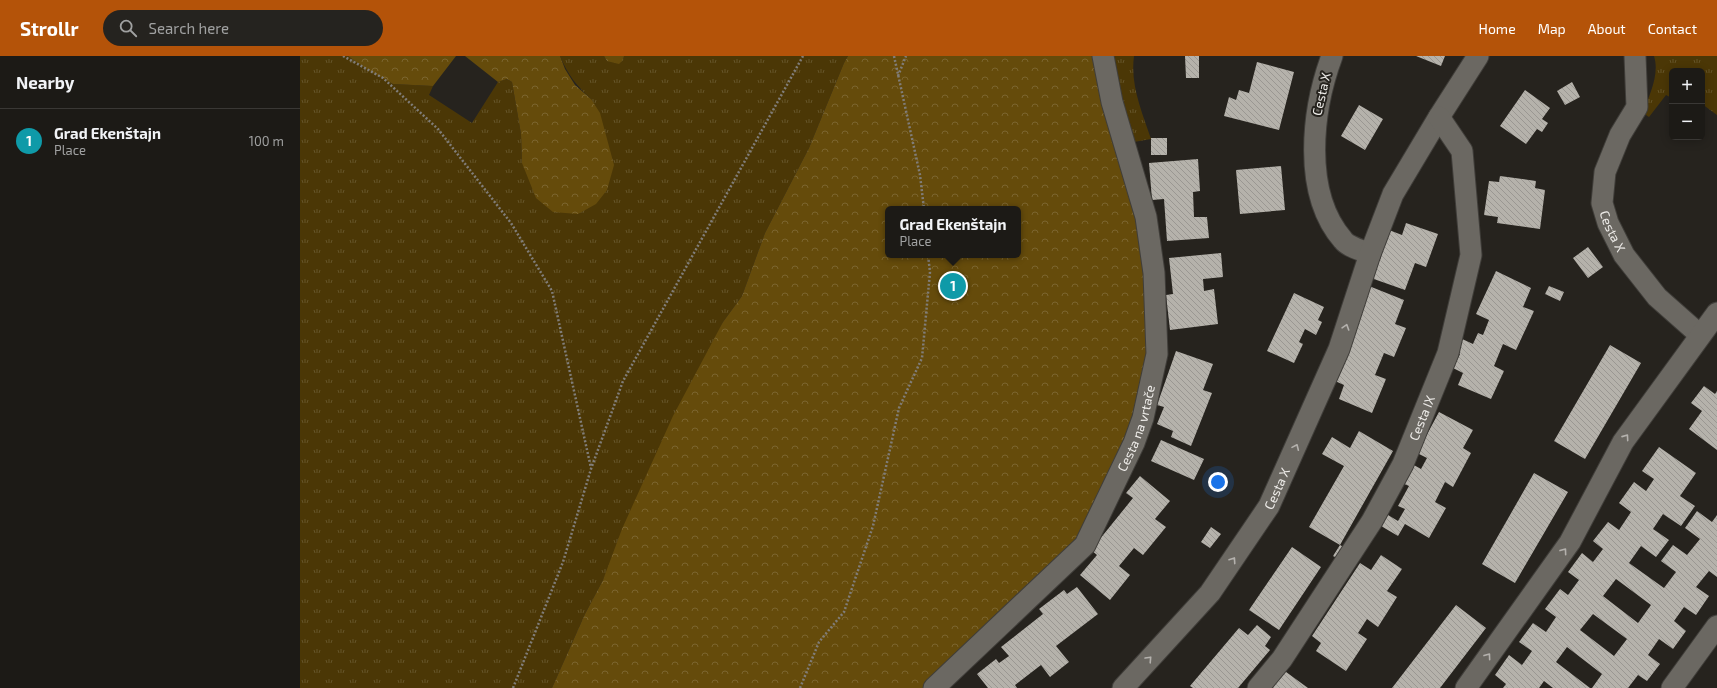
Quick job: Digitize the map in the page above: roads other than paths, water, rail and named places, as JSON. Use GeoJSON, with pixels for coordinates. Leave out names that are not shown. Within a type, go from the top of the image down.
{"type":"FeatureCollection","features":[{"type":"Feature","properties":{"kind":"street","name":"Cesta na vrtače"},"geometry":{"type":"LineString","coordinates":[[934,688],[1084,545],[1134,443],[1143,418],[1156,354],[1154,273],[1146,217],[1112,102],[1103,56]]}},
{"type":"Feature","properties":{"kind":"street","name":"Cesta X"},"geometry":{"type":"LineString","coordinates":[[1332,56],[1315,122],[1316,177],[1326,215],[1344,242],[1370,254]]}},
{"type":"Feature","properties":{"kind":"street","name":"Cesta X"},"geometry":{"type":"LineString","coordinates":[[1123,688],[1210,593],[1269,506],[1339,349],[1370,254],[1393,194],[1439,117],[1478,56]]}},
{"type":"Feature","properties":{"kind":"street","name":"Cesta X"},"geometry":{"type":"LineString","coordinates":[[1635,56],[1637,107],[1620,135],[1605,172],[1602,203],[1608,223],[1624,255],[1657,297],[1700,335]]}},
{"type":"Feature","properties":{"kind":"street","name":"Cesta IX"},"geometry":{"type":"LineString","coordinates":[[1258,688],[1282,659],[1372,521],[1403,464],[1448,353],[1471,256],[1462,151],[1439,117]]}},
{"type":"Feature","properties":{"kind":"street"},"geometry":{"type":"LineString","coordinates":[[1466,688],[1570,542],[1623,442],[1717,313]]}},
{"type":"Feature","properties":{"kind":"street"},"geometry":{"type":"LineString","coordinates":[[1672,688],[1717,626]]}},
{"type":"Feature","properties":{"kind":"place","name":"Grad Ekenštajn"},"geometry":{"type":"Point","coordinates":[953,286]}}]}
